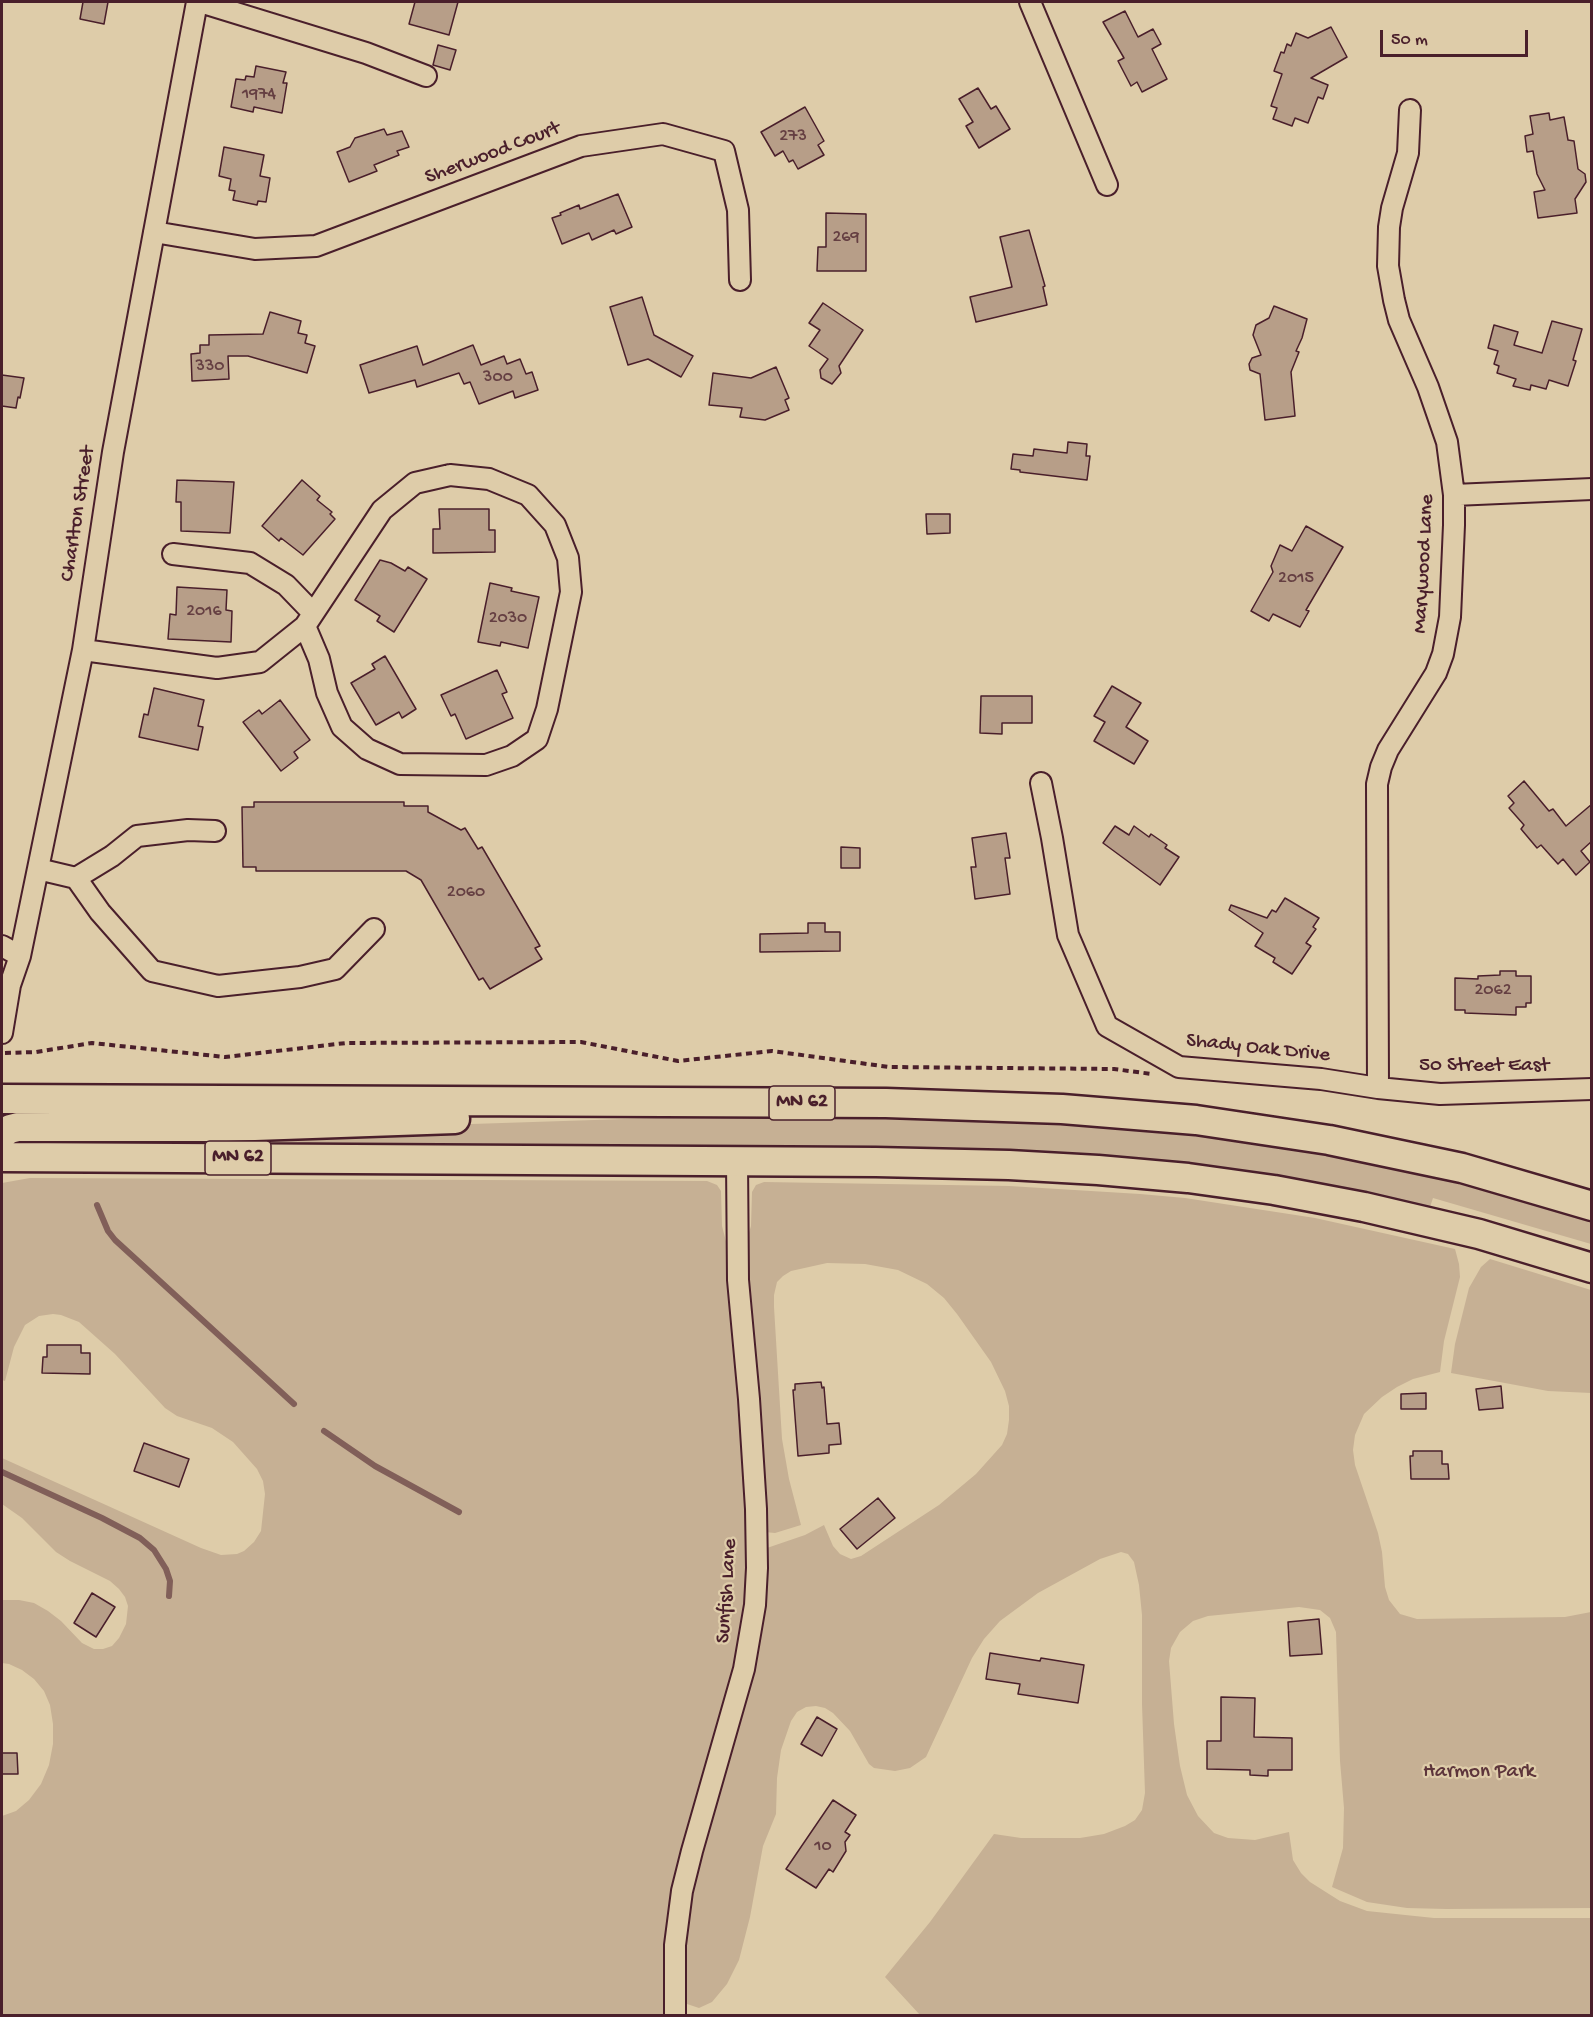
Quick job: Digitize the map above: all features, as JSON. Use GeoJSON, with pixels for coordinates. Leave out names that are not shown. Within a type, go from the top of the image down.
{"type":"FeatureCollection","features":[{"type":"Feature","properties":{"kind":"highway","name":"MN 62"},"geometry":{"type":"LineString","coordinates":[[2,1099],[1017,1106],[1196,1120],[1329,1140],[1462,1168],[1592,1206]]}},
{"type":"Feature","properties":{"kind":"highway"},"geometry":{"type":"LineString","coordinates":[[2,1134],[18,1127],[226,1127],[500,1118],[655,1102]]}},
{"type":"Feature","properties":{"kind":"highway","name":"MN 62"},"geometry":{"type":"LineString","coordinates":[[2,1157],[737,1161],[1009,1165],[1143,1173],[1297,1194],[1407,1216],[1479,1234],[1592,1268]]}},
{"type":"Feature","properties":{"kind":"street"},"geometry":{"type":"LineString","coordinates":[[198,2],[366,53],[426,76]]}},
{"type":"Feature","properties":{"kind":"street","name":"Charlton Street"},"geometry":{"type":"LineString","coordinates":[[2,1033],[10,985],[20,956],[83,650],[113,452],[198,2]]}},
{"type":"Feature","properties":{"kind":"street"},"geometry":{"type":"LineString","coordinates":[[1030,2],[1107,184]]}},
{"type":"Feature","properties":{"kind":"street","name":"Marywood Lane"},"geometry":{"type":"LineString","coordinates":[[1378,1088],[1377,784],[1388,750],[1436,673],[1443,654],[1450,617],[1454,495],[1452,469],[1444,433],[1428,387],[1400,321],[1388,266],[1389,227],[1392,208],[1408,153],[1410,110]]}},
{"type":"Feature","properties":{"kind":"street","name":"Sherwood Court"},"geometry":{"type":"LineString","coordinates":[[154,232],[255,249],[316,246],[581,146],[663,135],[724,151],[738,210],[740,280]]}},
{"type":"Feature","properties":{"kind":"street"},"geometry":{"type":"LineString","coordinates":[[83,650],[217,668],[260,662],[309,620],[382,510],[415,483],[450,475],[489,478],[528,495],[555,525],[568,558],[571,592],[548,709],[537,739],[512,756],[486,765],[400,764],[367,749],[342,727],[327,693],[309,620],[286,585],[250,563],[173,554]]}},
{"type":"Feature","properties":{"kind":"street"},"geometry":{"type":"LineString","coordinates":[[1454,495],[1592,489]]}},
{"type":"Feature","properties":{"kind":"street","name":"Shady Oak Drive"},"geometry":{"type":"LineString","coordinates":[[1041,783],[1068,935],[1107,1026],[1179,1067],[1321,1079],[1378,1088]]}},
{"type":"Feature","properties":{"kind":"street"},"geometry":{"type":"LineString","coordinates":[[76,878],[112,856],[137,836],[188,830],[215,831]]}},
{"type":"Feature","properties":{"kind":"street"},"geometry":{"type":"LineString","coordinates":[[38,869],[76,878],[100,912],[152,971],[218,986],[300,977],[335,969],[374,929]]}},
{"type":"Feature","properties":{"kind":"street"},"geometry":{"type":"LineString","coordinates":[[2,946],[20,956]]}},
{"type":"Feature","properties":{"kind":"street","name":"50 Street East"},"geometry":{"type":"LineString","coordinates":[[1378,1088],[1440,1094],[1592,1089]]}},
{"type":"Feature","properties":{"kind":"street","name":"Sunfish Lane"},"geometry":{"type":"LineString","coordinates":[[675,2016],[675,1945],[682,1891],[744,1669],[755,1605],[756,1509],[738,1280],[737,1161]]}},
{"type":"Feature","properties":{"kind":"path"},"geometry":{"type":"LineString","coordinates":[[2,1053],[36,1052],[92,1043],[225,1057],[346,1043],[581,1042],[678,1061],[772,1051],[889,1067],[1114,1069],[1161,1076]]}},
{"type":"Feature","properties":{"kind":"green space"},"geometry":{"type":"Polygon","coordinates":[[[686,1117],[970,1119],[1149,1130],[1282,1147],[1415,1172],[1545,1207],[1591,1222],[1591,1244],[1433,1198],[1430,1207],[1321,1184],[1190,1164],[1010,1150],[12,1143],[17,1135],[227,1132],[686,1117]]]}},
{"type":"Feature","properties":{"kind":"green space"},"geometry":{"type":"Polygon","coordinates":[[[30,1178],[707,1181],[717,1185],[721,1191],[722,1226],[729,1253],[750,1532],[745,1626],[713,1755],[668,2015],[2,2015],[2,1816],[16,1811],[29,1800],[41,1784],[49,1765],[53,1744],[53,1724],[50,1705],[44,1691],[34,1679],[22,1670],[2,1663],[2,1600],[34,1603],[61,1621],[82,1643],[94,1649],[112,1646],[119,1638],[126,1624],[128,1606],[125,1597],[110,1581],[56,1552],[22,1518],[2,1504],[2,1458],[221,1555],[237,1554],[254,1542],[261,1531],[265,1494],[263,1481],[257,1469],[233,1442],[212,1428],[177,1416],[165,1408],[115,1354],[79,1322],[53,1314],[39,1316],[25,1325],[14,1347],[5,1381],[2,1380],[2,1183],[30,1178]]]}},
{"type":"Feature","properties":{"kind":"green space","name":"Harmon Park"},"geometry":{"type":"Polygon","coordinates":[[[764,1182],[1009,1186],[1185,1198],[1315,1218],[1455,1249],[1460,1277],[1444,1341],[1440,1372],[1413,1379],[1397,1387],[1364,1414],[1355,1435],[1353,1450],[1355,1465],[1378,1533],[1385,1587],[1389,1600],[1400,1614],[1417,1619],[1565,1617],[1591,1612],[1591,1908],[1407,1908],[1367,1902],[1332,1887],[1343,1848],[1344,1808],[1340,1761],[1336,1632],[1330,1618],[1320,1610],[1299,1607],[1208,1616],[1193,1621],[1180,1632],[1171,1648],[1169,1661],[1180,1766],[1187,1795],[1198,1816],[1214,1833],[1228,1838],[1255,1840],[1289,1832],[1293,1860],[1301,1873],[1310,1882],[1340,1901],[1367,1911],[1434,1918],[1591,1918],[1591,2015],[920,2015],[885,1977],[930,1922],[994,1834],[1021,1838],[1080,1838],[1104,1834],[1125,1826],[1135,1820],[1142,1810],[1145,1793],[1142,1615],[1134,1562],[1128,1554],[1121,1552],[1100,1559],[1038,1593],[1000,1621],[984,1639],[972,1658],[926,1757],[910,1768],[895,1771],[874,1768],[869,1764],[850,1731],[825,1708],[806,1707],[797,1712],[791,1721],[781,1750],[777,1778],[776,1814],[763,1846],[750,1917],[739,1960],[727,1984],[712,2002],[699,2008],[687,2004],[682,1995],[686,1909],[764,1549],[805,1535],[824,1525],[833,1546],[840,1554],[851,1559],[861,1556],[939,1505],[976,1474],[1002,1445],[1007,1434],[1009,1420],[1009,1406],[1005,1391],[991,1362],[944,1298],[927,1284],[898,1270],[865,1264],[827,1263],[791,1271],[777,1282],[774,1307],[782,1439],[801,1525],[775,1533],[764,1532],[744,1249],[751,1226],[752,1192],[756,1185],[764,1182]]]}},
{"type":"Feature","properties":{"kind":"green space"},"geometry":{"type":"Polygon","coordinates":[[[1490,1259],[1591,1290],[1591,1393],[1548,1391],[1451,1373],[1455,1344],[1469,1288],[1481,1267],[1490,1259]]]}},
{"type":"Feature","properties":{"kind":"building"},"geometry":{"type":"Polygon","coordinates":[[[83,2],[108,2],[104,24],[80,19],[83,2]]]}},
{"type":"Feature","properties":{"kind":"building"},"geometry":{"type":"Polygon","coordinates":[[[415,2],[458,2],[449,35],[409,24],[415,2]]]}},
{"type":"Feature","properties":{"kind":"building"},"geometry":{"type":"Polygon","coordinates":[[[1125,11],[1138,37],[1153,29],[1161,44],[1152,49],[1167,79],[1142,92],[1137,82],[1131,86],[1118,61],[1124,58],[1103,22],[1125,11]]]}},
{"type":"Feature","properties":{"kind":"building"},"geometry":{"type":"Polygon","coordinates":[[[1331,27],[1347,57],[1311,78],[1328,85],[1323,99],[1318,97],[1308,123],[1295,118],[1292,126],[1273,119],[1277,108],[1271,106],[1282,74],[1274,71],[1281,52],[1284,53],[1287,44],[1291,46],[1296,33],[1308,38],[1331,27]]]}},
{"type":"Feature","properties":{"kind":"building"},"geometry":{"type":"Polygon","coordinates":[[[438,45],[456,50],[450,70],[433,65],[438,45]]]}},
{"type":"Feature","properties":{"kind":"building"},"geometry":{"type":"Polygon","coordinates":[[[256,66],[286,72],[283,83],[287,83],[282,113],[254,107],[253,112],[231,107],[236,79],[245,80],[246,76],[254,77],[256,66]]]}},
{"type":"Feature","properties":{"kind":"building"},"geometry":{"type":"Polygon","coordinates":[[[978,88],[991,109],[996,106],[1010,129],[979,148],[966,126],[973,122],[959,99],[978,88]]]}},
{"type":"Feature","properties":{"kind":"building"},"geometry":{"type":"Polygon","coordinates":[[[805,107],[824,141],[818,145],[824,155],[798,169],[793,160],[789,162],[783,151],[775,156],[761,132],[805,107]]]}},
{"type":"Feature","properties":{"kind":"building"},"geometry":{"type":"Polygon","coordinates":[[[1549,113],[1550,120],[1564,117],[1568,140],[1574,141],[1578,169],[1585,174],[1586,182],[1575,199],[1577,213],[1538,218],[1534,192],[1545,190],[1537,174],[1533,151],[1527,152],[1525,136],[1533,134],[1530,116],[1549,113]]]}},
{"type":"Feature","properties":{"kind":"building"},"geometry":{"type":"Polygon","coordinates":[[[384,129],[387,135],[402,131],[409,147],[397,151],[399,155],[374,165],[377,171],[349,182],[337,152],[350,147],[355,138],[384,129]]]}},
{"type":"Feature","properties":{"kind":"building"},"geometry":{"type":"Polygon","coordinates":[[[224,147],[264,155],[260,176],[270,178],[266,202],[258,201],[257,205],[233,200],[235,191],[229,190],[231,179],[219,176],[224,147]]]}},
{"type":"Feature","properties":{"kind":"building"},"geometry":{"type":"Polygon","coordinates":[[[618,194],[632,227],[616,234],[614,230],[592,240],[589,233],[562,244],[552,218],[579,205],[580,209],[618,194]]]}},
{"type":"Feature","properties":{"kind":"building"},"geometry":{"type":"Polygon","coordinates":[[[826,213],[866,214],[866,271],[817,271],[818,247],[826,247],[826,213]]]}},
{"type":"Feature","properties":{"kind":"building"},"geometry":{"type":"Polygon","coordinates":[[[1029,230],[1045,286],[1043,287],[1047,305],[976,322],[970,297],[1012,287],[1000,237],[1029,230]]]}},
{"type":"Feature","properties":{"kind":"building"},"geometry":{"type":"Polygon","coordinates":[[[642,297],[654,335],[693,356],[681,377],[648,359],[628,365],[610,307],[642,297]]]}},
{"type":"Feature","properties":{"kind":"building"},"geometry":{"type":"Polygon","coordinates":[[[823,303],[863,330],[839,366],[841,373],[832,384],[821,378],[820,370],[828,359],[809,346],[820,330],[809,323],[823,303]]]}},
{"type":"Feature","properties":{"kind":"building"},"geometry":{"type":"Polygon","coordinates":[[[1274,306],[1307,319],[1296,351],[1299,352],[1291,372],[1295,416],[1265,420],[1260,374],[1250,370],[1249,364],[1252,358],[1261,355],[1253,335],[1256,325],[1269,318],[1274,306]]]}},
{"type":"Feature","properties":{"kind":"building"},"geometry":{"type":"Polygon","coordinates":[[[270,312],[301,321],[298,333],[307,335],[305,343],[315,346],[307,373],[248,356],[228,356],[229,379],[192,381],[191,354],[200,353],[200,345],[209,345],[209,335],[263,334],[270,312]]]}},
{"type":"Feature","properties":{"kind":"building"},"geometry":{"type":"Polygon","coordinates":[[[1552,321],[1582,329],[1573,360],[1576,361],[1568,386],[1549,380],[1546,389],[1531,385],[1530,390],[1513,386],[1516,379],[1497,373],[1499,366],[1494,364],[1498,351],[1488,348],[1494,325],[1518,332],[1514,345],[1542,353],[1552,321]]]}},
{"type":"Feature","properties":{"kind":"building"},"geometry":{"type":"Polygon","coordinates":[[[473,345],[481,365],[504,356],[507,364],[520,359],[526,374],[532,372],[538,390],[515,398],[513,391],[479,404],[470,382],[464,384],[459,373],[417,387],[415,380],[369,393],[360,365],[417,346],[423,365],[473,345]]]}},
{"type":"Feature","properties":{"kind":"building"},"geometry":{"type":"Polygon","coordinates":[[[776,367],[789,398],[785,400],[789,410],[765,420],[740,417],[742,408],[709,405],[713,373],[751,378],[776,367]]]}},
{"type":"Feature","properties":{"kind":"building"},"geometry":{"type":"Polygon","coordinates":[[[2,375],[24,378],[16,408],[2,406],[2,375]]]}},
{"type":"Feature","properties":{"kind":"building"},"geometry":{"type":"Polygon","coordinates":[[[1068,442],[1087,444],[1086,456],[1090,456],[1087,480],[1011,469],[1013,454],[1033,456],[1034,449],[1067,453],[1068,442]]]}},
{"type":"Feature","properties":{"kind":"building"},"geometry":{"type":"Polygon","coordinates":[[[177,480],[234,482],[230,533],[181,531],[181,502],[176,502],[177,480]]]}},
{"type":"Feature","properties":{"kind":"building"},"geometry":{"type":"Polygon","coordinates":[[[302,480],[320,496],[317,500],[332,512],[330,514],[335,519],[303,555],[281,538],[279,541],[262,526],[302,480]]]}},
{"type":"Feature","properties":{"kind":"building"},"geometry":{"type":"Polygon","coordinates":[[[439,509],[489,509],[489,530],[495,530],[495,552],[433,553],[433,529],[440,529],[439,509]]]}},
{"type":"Feature","properties":{"kind":"building"},"geometry":{"type":"Polygon","coordinates":[[[926,514],[950,514],[950,533],[927,534],[926,514]]]}},
{"type":"Feature","properties":{"kind":"building"},"geometry":{"type":"Polygon","coordinates":[[[1306,526],[1343,547],[1306,610],[1309,611],[1300,627],[1273,614],[1269,621],[1251,611],[1273,572],[1271,566],[1280,545],[1292,551],[1306,526]]]}},
{"type":"Feature","properties":{"kind":"building"},"geometry":{"type":"Polygon","coordinates":[[[380,560],[405,571],[408,567],[427,579],[394,632],[377,621],[380,616],[355,600],[380,560]]]}},
{"type":"Feature","properties":{"kind":"building"},"geometry":{"type":"Polygon","coordinates":[[[490,583],[512,588],[511,591],[539,597],[528,648],[501,642],[500,646],[478,642],[490,583]]]}},
{"type":"Feature","properties":{"kind":"building"},"geometry":{"type":"Polygon","coordinates":[[[177,587],[227,590],[226,610],[232,611],[231,642],[168,639],[170,614],[176,615],[177,587]]]}},
{"type":"Feature","properties":{"kind":"building"},"geometry":{"type":"Polygon","coordinates":[[[385,656],[416,709],[402,718],[399,712],[376,725],[351,683],[375,669],[372,664],[385,656]]]}},
{"type":"Feature","properties":{"kind":"building"},"geometry":{"type":"Polygon","coordinates":[[[497,670],[507,692],[502,694],[513,718],[466,739],[455,714],[451,716],[441,695],[497,670]]]}},
{"type":"Feature","properties":{"kind":"building"},"geometry":{"type":"Polygon","coordinates":[[[1112,686],[1141,703],[1126,727],[1148,741],[1134,764],[1094,741],[1105,722],[1094,716],[1112,686]]]}},
{"type":"Feature","properties":{"kind":"building"},"geometry":{"type":"Polygon","coordinates":[[[154,688],[204,700],[198,726],[203,727],[198,750],[139,737],[144,714],[148,715],[154,688]]]}},
{"type":"Feature","properties":{"kind":"building"},"geometry":{"type":"Polygon","coordinates":[[[981,696],[1032,696],[1032,723],[1002,723],[1002,734],[980,733],[981,696]]]}},
{"type":"Feature","properties":{"kind":"building"},"geometry":{"type":"Polygon","coordinates":[[[280,700],[310,740],[294,752],[298,758],[281,771],[243,722],[259,710],[262,714],[280,700]]]}},
{"type":"Feature","properties":{"kind":"building"},"geometry":{"type":"Polygon","coordinates":[[[1524,781],[1549,811],[1553,809],[1566,826],[1592,804],[1592,841],[1581,851],[1590,862],[1576,875],[1563,859],[1558,864],[1541,845],[1537,848],[1521,829],[1524,825],[1509,808],[1514,803],[1508,796],[1524,781]]]}},
{"type":"Feature","properties":{"kind":"building"},"geometry":{"type":"Polygon","coordinates":[[[254,802],[404,802],[404,806],[428,806],[428,812],[461,830],[465,828],[478,849],[482,847],[540,946],[535,948],[542,959],[490,989],[483,978],[479,980],[421,880],[406,871],[256,871],[256,867],[243,867],[242,807],[254,807],[254,802]]]}},
{"type":"Feature","properties":{"kind":"building"},"geometry":{"type":"Polygon","coordinates":[[[1115,826],[1129,835],[1134,826],[1149,837],[1151,834],[1167,845],[1165,848],[1179,857],[1160,885],[1103,843],[1115,826]]]}},
{"type":"Feature","properties":{"kind":"building"},"geometry":{"type":"Polygon","coordinates":[[[1006,833],[1010,858],[1005,858],[1010,894],[975,899],[971,867],[976,867],[972,838],[1006,833]]]}},
{"type":"Feature","properties":{"kind":"building"},"geometry":{"type":"Polygon","coordinates":[[[841,847],[860,848],[860,868],[841,868],[841,847]]]}},
{"type":"Feature","properties":{"kind":"building"},"geometry":{"type":"Polygon","coordinates":[[[1285,898],[1319,918],[1313,927],[1316,929],[1306,943],[1311,946],[1292,974],[1273,962],[1275,958],[1255,946],[1263,933],[1229,910],[1231,905],[1267,918],[1272,910],[1276,912],[1285,898]]]}},
{"type":"Feature","properties":{"kind":"building"},"geometry":{"type":"Polygon","coordinates":[[[808,923],[825,923],[825,932],[840,932],[840,951],[760,952],[760,934],[808,933],[808,923]]]}},
{"type":"Feature","properties":{"kind":"building"},"geometry":{"type":"Polygon","coordinates":[[[1500,971],[1516,971],[1516,976],[1531,976],[1531,1003],[1526,1003],[1526,1007],[1516,1007],[1516,1015],[1465,1013],[1465,1010],[1455,1010],[1455,978],[1478,979],[1478,976],[1500,975],[1500,971]]]}},
{"type":"Feature","properties":{"kind":"building"},"geometry":{"type":"Polygon","coordinates":[[[47,1345],[81,1345],[81,1353],[90,1353],[90,1374],[42,1373],[43,1357],[47,1357],[47,1345]]]}},
{"type":"Feature","properties":{"kind":"building"},"geometry":{"type":"Polygon","coordinates":[[[821,1382],[822,1388],[824,1387],[827,1424],[839,1423],[841,1444],[829,1445],[829,1453],[798,1456],[793,1390],[795,1390],[795,1384],[821,1382]]]}},
{"type":"Feature","properties":{"kind":"building"},"geometry":{"type":"Polygon","coordinates":[[[1501,1386],[1503,1408],[1479,1410],[1476,1389],[1501,1386]]]}},
{"type":"Feature","properties":{"kind":"building"},"geometry":{"type":"Polygon","coordinates":[[[1426,1393],[1426,1409],[1401,1409],[1401,1394],[1426,1393]]]}},
{"type":"Feature","properties":{"kind":"building"},"geometry":{"type":"Polygon","coordinates":[[[144,1443],[189,1459],[179,1487],[134,1471],[144,1443]]]}},
{"type":"Feature","properties":{"kind":"building"},"geometry":{"type":"Polygon","coordinates":[[[1413,1451],[1442,1451],[1442,1464],[1448,1464],[1449,1479],[1411,1479],[1410,1456],[1413,1456],[1413,1451]]]}},
{"type":"Feature","properties":{"kind":"building"},"geometry":{"type":"Polygon","coordinates":[[[878,1498],[895,1518],[857,1549],[840,1529],[878,1498]]]}},
{"type":"Feature","properties":{"kind":"building"},"geometry":{"type":"Polygon","coordinates":[[[92,1593],[115,1607],[96,1637],[74,1623],[92,1593]]]}},
{"type":"Feature","properties":{"kind":"building"},"geometry":{"type":"Polygon","coordinates":[[[1319,1619],[1322,1654],[1290,1656],[1288,1622],[1319,1619]]]}},
{"type":"Feature","properties":{"kind":"building"},"geometry":{"type":"Polygon","coordinates":[[[990,1653],[1084,1665],[1078,1703],[1018,1694],[1020,1684],[986,1679],[990,1653]]]}},
{"type":"Feature","properties":{"kind":"building"},"geometry":{"type":"Polygon","coordinates":[[[1221,1697],[1255,1698],[1254,1737],[1292,1738],[1292,1770],[1268,1770],[1268,1776],[1250,1775],[1250,1770],[1207,1769],[1207,1741],[1221,1741],[1221,1697]]]}},
{"type":"Feature","properties":{"kind":"building"},"geometry":{"type":"Polygon","coordinates":[[[817,1717],[837,1729],[822,1756],[801,1744],[817,1717]]]}},
{"type":"Feature","properties":{"kind":"building"},"geometry":{"type":"Polygon","coordinates":[[[2,1753],[17,1753],[18,1774],[2,1774],[2,1753]]]}},
{"type":"Feature","properties":{"kind":"building"},"geometry":{"type":"Polygon","coordinates":[[[833,1800],[856,1815],[845,1832],[850,1835],[845,1842],[846,1851],[833,1872],[829,1869],[816,1888],[786,1869],[833,1800]]]}},
{"type":"Feature","properties":{"kind":"waterway"},"geometry":{"type":"LineString","coordinates":[[97,1205],[108,1231],[115,1240],[294,1404]]}},
{"type":"Feature","properties":{"kind":"waterway"},"geometry":{"type":"LineString","coordinates":[[324,1431],[375,1466],[459,1512]]}},
{"type":"Feature","properties":{"kind":"waterway"},"geometry":{"type":"LineString","coordinates":[[2,1472],[140,1538],[154,1550],[166,1569],[170,1581],[169,1596]]}}]}
